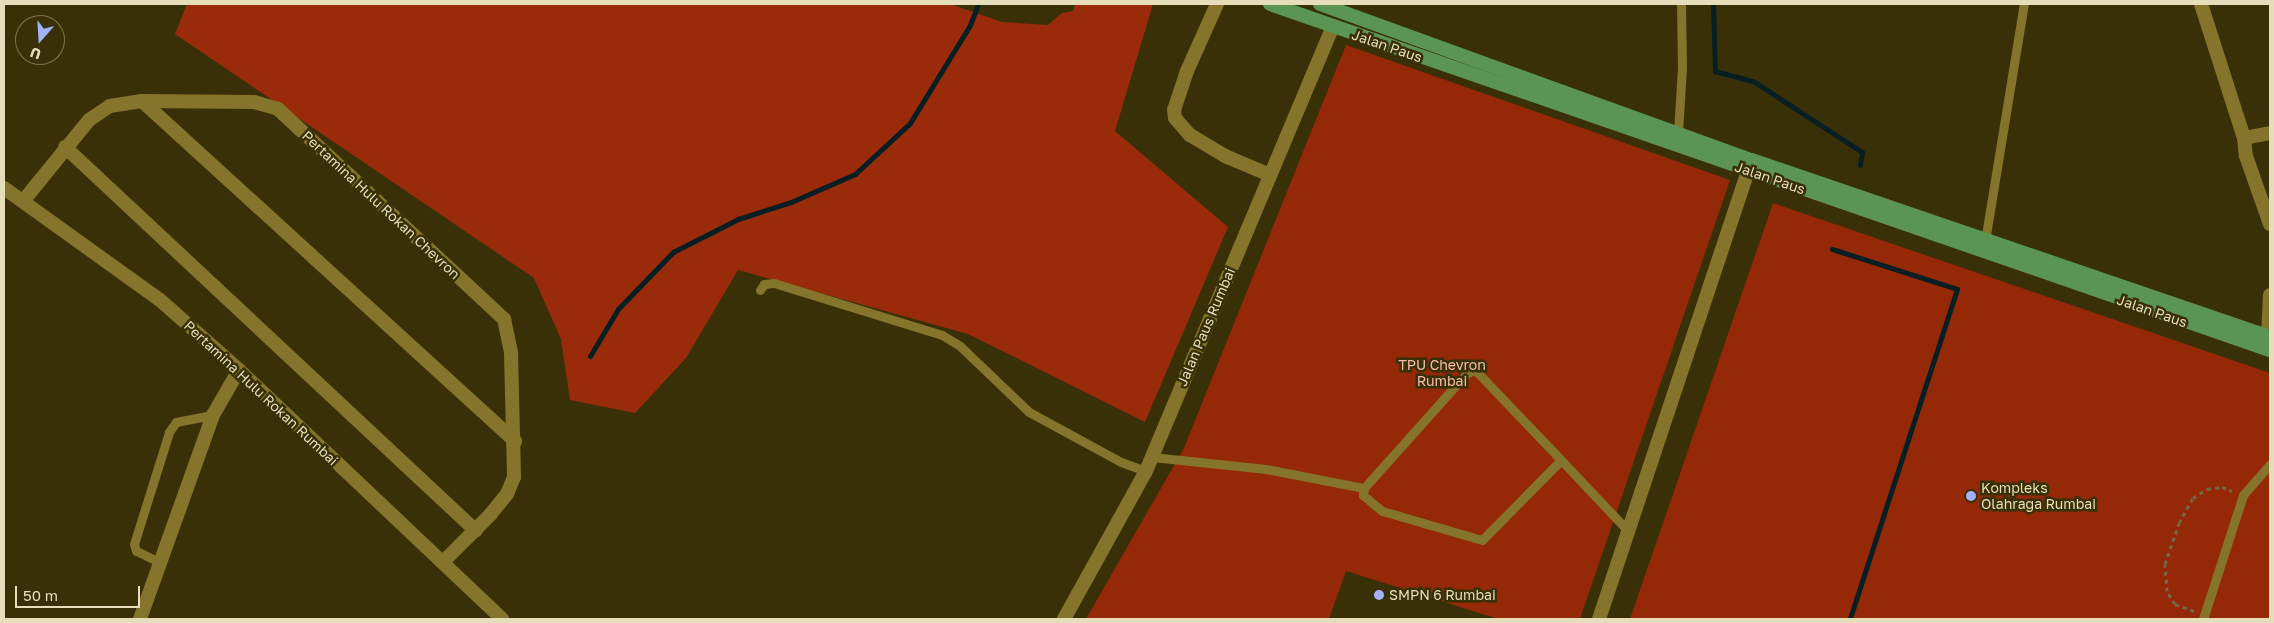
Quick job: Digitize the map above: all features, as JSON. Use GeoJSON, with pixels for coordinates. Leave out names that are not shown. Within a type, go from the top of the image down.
{"type":"FeatureCollection","features":[{"type":"Feature","properties":{"kind":"main road","name":"Jalan Paus"},"geometry":{"type":"LineString","coordinates":[[1270,4],[1333,27],[1750,165],[2270,341]]}},
{"type":"Feature","properties":{"kind":"main road","name":"Jalan Paus"},"geometry":{"type":"LineString","coordinates":[[1320,4],[1341,7],[1678,133],[1750,165],[1985,241],[2270,341]]}},
{"type":"Feature","properties":{"kind":"street"},"geometry":{"type":"LineString","coordinates":[[1217,4],[1187,71],[1174,110],[1175,118],[1190,135],[1218,152],[1270,175]]}},
{"type":"Feature","properties":{"kind":"street"},"geometry":{"type":"LineString","coordinates":[[2201,4],[2244,138],[2246,156],[2270,224]]}},
{"type":"Feature","properties":{"kind":"street","name":"Jalan Paus Rumbai"},"geometry":{"type":"LineString","coordinates":[[1064,619],[1146,471],[1333,27]]}},
{"type":"Feature","properties":{"kind":"street"},"geometry":{"type":"LineString","coordinates":[[142,101],[515,441]]}},
{"type":"Feature","properties":{"kind":"street","name":"Pertamina Hulu Rokan Chevron"},"geometry":{"type":"LineString","coordinates":[[24,200],[66,147],[100,110],[122,102],[254,102],[278,109],[504,319],[509,332],[515,441],[514,477],[507,494],[476,531],[443,562]]}},
{"type":"Feature","properties":{"kind":"street"},"geometry":{"type":"LineString","coordinates":[[2244,138],[2270,133]]}},
{"type":"Feature","properties":{"kind":"street"},"geometry":{"type":"LineString","coordinates":[[66,147],[476,531]]}},
{"type":"Feature","properties":{"kind":"street"},"geometry":{"type":"LineString","coordinates":[[1599,619],[1750,165]]}},
{"type":"Feature","properties":{"kind":"street","name":"Pertamina Hulu Rokan Rumbai"},"geometry":{"type":"LineString","coordinates":[[4,188],[24,200],[160,300],[239,370],[502,619]]}},
{"type":"Feature","properties":{"kind":"street"},"geometry":{"type":"LineString","coordinates":[[2270,295],[2270,341]]}},
{"type":"Feature","properties":{"kind":"street"},"geometry":{"type":"LineString","coordinates":[[140,619],[213,415],[239,370]]}},
{"type":"Feature","properties":{"kind":"lane"},"geometry":{"type":"LineString","coordinates":[[1678,133],[1682,67],[1681,4]]}},
{"type":"Feature","properties":{"kind":"lane"},"geometry":{"type":"LineString","coordinates":[[1985,241],[2024,4]]}},
{"type":"Feature","properties":{"kind":"lane"},"geometry":{"type":"LineString","coordinates":[[760,290],[764,284],[774,283],[942,335],[960,346],[1029,412],[1120,462],[1146,471]]}},
{"type":"Feature","properties":{"kind":"lane"},"geometry":{"type":"LineString","coordinates":[[1561,460],[1482,540],[1382,511],[1363,495],[1364,488],[1466,374],[1473,370],[1561,460],[1629,532]]}},
{"type":"Feature","properties":{"kind":"lane"},"geometry":{"type":"LineString","coordinates":[[159,562],[136,551],[134,544],[169,432],[176,422],[213,415]]}},
{"type":"Feature","properties":{"kind":"lane"},"geometry":{"type":"LineString","coordinates":[[1152,457],[1266,469],[1364,488]]}},
{"type":"Feature","properties":{"kind":"lane"},"geometry":{"type":"LineString","coordinates":[[2203,617],[2243,495],[2270,464]]}},
{"type":"Feature","properties":{"kind":"path"},"geometry":{"type":"LineString","coordinates":[[2203,617],[2175,604],[2167,591],[2165,564],[2179,523],[2193,498],[2207,489],[2222,488],[2243,495]]}},
{"type":"Feature","properties":{"kind":"green space","name":"TPU Chevron Rumbai"},"geometry":{"type":"Polygon","coordinates":[[[1346,45],[1730,180],[1580,619],[1498,619],[1346,571],[1329,619],[1086,619],[1184,448],[1346,45]]]}},
{"type":"Feature","properties":{"kind":"green space","name":"Kompleks Olahraga Rumbai"},"geometry":{"type":"Polygon","coordinates":[[[1773,203],[2270,373],[2270,619],[1630,619],[1773,203]]]}},
{"type":"Feature","properties":{"kind":"shaded area"},"geometry":{"type":"Polygon","coordinates":[[[187,4],[950,4],[1002,22],[1048,25],[1062,13],[1073,11],[1075,4],[1153,4],[1115,131],[1228,227],[1145,422],[968,334],[738,270],[686,358],[635,413],[570,400],[561,339],[534,278],[175,34],[187,4]]]}},
{"type":"Feature","properties":{"kind":"waterway"},"geometry":{"type":"LineString","coordinates":[[590,356],[618,309],[673,252],[738,219],[791,202],[855,174],[910,123],[970,25],[978,4]]}},
{"type":"Feature","properties":{"kind":"waterway"},"geometry":{"type":"LineString","coordinates":[[1713,4],[1715,71],[1753,81],[1862,152],[1860,165]]}},
{"type":"Feature","properties":{"kind":"waterway"},"geometry":{"type":"LineString","coordinates":[[1832,249],[1957,289],[1850,619]]}},
{"type":"Feature","properties":{"kind":"place","name":"Kompleks Olahraga Rumbai"},"geometry":{"type":"Point","coordinates":[1971,496]}},
{"type":"Feature","properties":{"kind":"place","name":"SMPN 6 Rumbai"},"geometry":{"type":"Point","coordinates":[1379,595]}}]}
